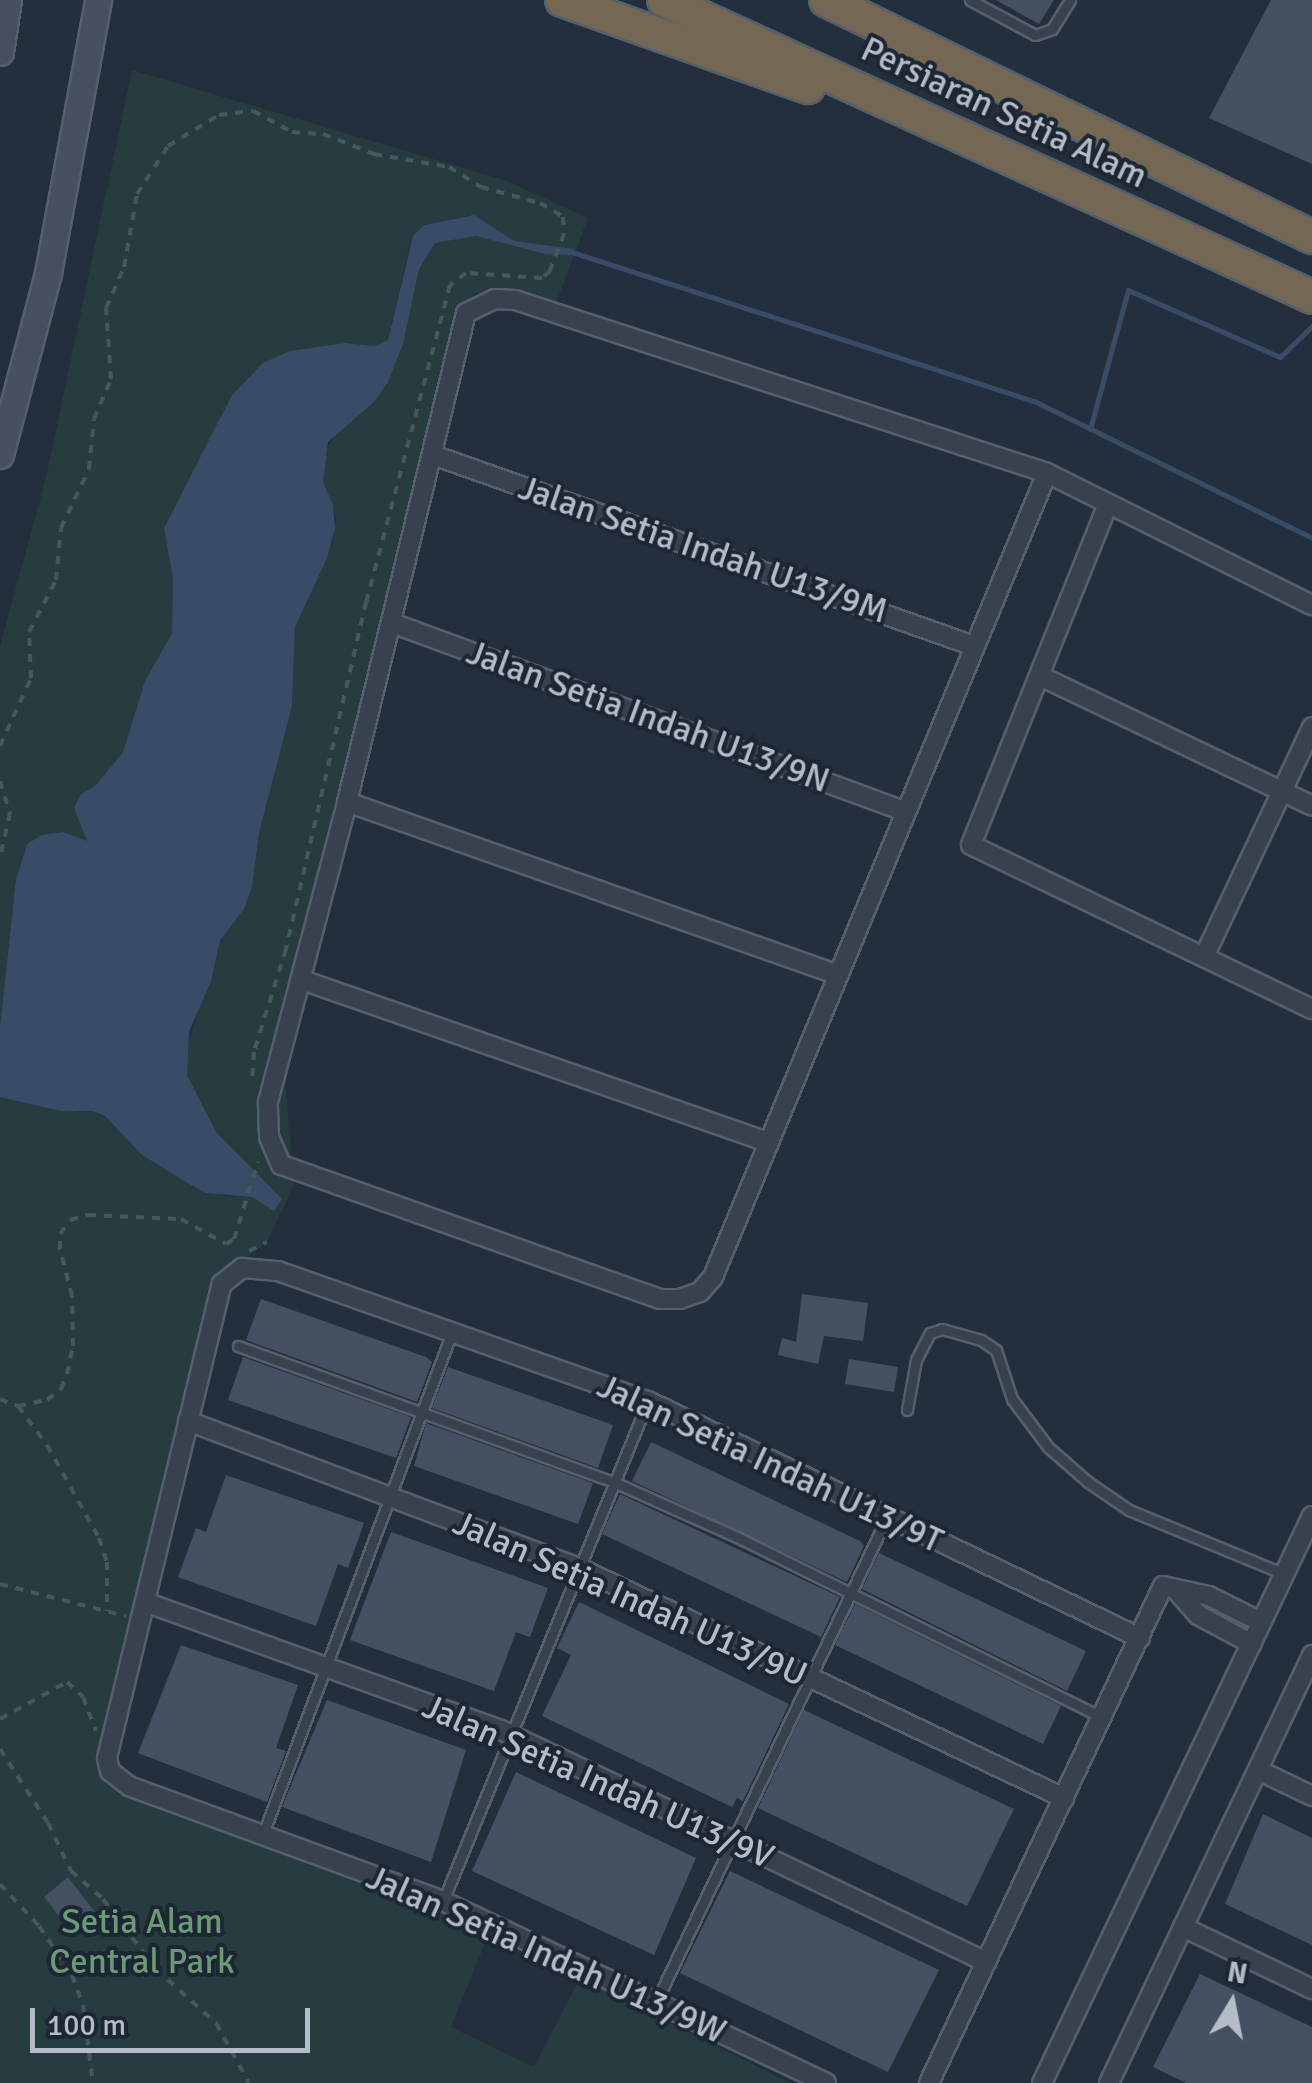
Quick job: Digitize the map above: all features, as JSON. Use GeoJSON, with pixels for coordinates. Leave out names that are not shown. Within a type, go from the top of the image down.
{"type":"FeatureCollection","features":[{"type":"Feature","properties":{"kind":"highway"},"geometry":{"type":"LineString","coordinates":[[562,0],[996,153]]}},
{"type":"Feature","properties":{"kind":"highway","name":"Persiaran Setia Alam"},"geometry":{"type":"LineString","coordinates":[[664,0],[1312,297]]}},
{"type":"Feature","properties":{"kind":"highway","name":"Persiaran Setia Alam"},"geometry":{"type":"LineString","coordinates":[[826,0],[1312,237]]}},
{"type":"Feature","properties":{"kind":"highway"},"geometry":{"type":"LineString","coordinates":[[840,0],[868,19],[906,23],[1312,221]]}},
{"type":"Feature","properties":{"kind":"street"},"geometry":{"type":"LineString","coordinates":[[0,52],[8,0]]}},
{"type":"Feature","properties":{"kind":"street"},"geometry":{"type":"LineString","coordinates":[[0,455],[48,273],[98,0]]}},
{"type":"Feature","properties":{"kind":"street"},"geometry":{"type":"LineString","coordinates":[[1046,473],[713,1277],[700,1292],[680,1300],[660,1299],[281,1165],[269,1137],[268,1102],[392,623],[466,313],[495,299],[515,300],[1046,473],[1312,605]]}},
{"type":"Feature","properties":{"kind":"street","name":"Jalan Setia Indah U13/9M"},"geometry":{"type":"LineString","coordinates":[[433,455],[974,646]]}},
{"type":"Feature","properties":{"kind":"street"},"geometry":{"type":"LineString","coordinates":[[1108,504],[972,845],[1312,1008]]}},
{"type":"Feature","properties":{"kind":"street","name":"Jalan Setia Indah U13/9N"},"geometry":{"type":"LineString","coordinates":[[392,623],[904,811]]}},
{"type":"Feature","properties":{"kind":"street"},"geometry":{"type":"LineString","coordinates":[[1040,676],[1312,806]]}},
{"type":"Feature","properties":{"kind":"street"},"geometry":{"type":"LineString","coordinates":[[1204,957],[1312,727]]}},
{"type":"Feature","properties":{"kind":"street"},"geometry":{"type":"LineString","coordinates":[[347,802],[836,974]]}},
{"type":"Feature","properties":{"kind":"street"},"geometry":{"type":"LineString","coordinates":[[302,980],[768,1142]]}},
{"type":"Feature","properties":{"kind":"street","name":"Jalan Setia Indah U13/9T"},"geometry":{"type":"LineString","coordinates":[[188,1421],[222,1284],[242,1268],[278,1271],[648,1402],[1140,1638]]}},
{"type":"Feature","properties":{"kind":"street"},"geometry":{"type":"LineString","coordinates":[[142,1611],[188,1421]]}},
{"type":"Feature","properties":{"kind":"street","name":"Jalan Setia Indah U13/9U"},"geometry":{"type":"LineString","coordinates":[[188,1421],[580,1568],[1064,1798]]}},
{"type":"Feature","properties":{"kind":"street"},"geometry":{"type":"LineString","coordinates":[[1042,2083],[1312,1516]]}},
{"type":"Feature","properties":{"kind":"street"},"geometry":{"type":"LineString","coordinates":[[929,2083],[1163,1586],[1208,1596],[1262,1622]]}},
{"type":"Feature","properties":{"kind":"street"},"geometry":{"type":"LineString","coordinates":[[1178,1592],[1198,1615],[1252,1644]]}},
{"type":"Feature","properties":{"kind":"street","name":"Jalan Setia Indah U13/9V"},"geometry":{"type":"LineString","coordinates":[[142,1611],[326,1667],[511,1734],[986,1962]]}},
{"type":"Feature","properties":{"kind":"street","name":"Jalan Setia Indah U13/9W"},"geometry":{"type":"LineString","coordinates":[[142,1611],[106,1758],[110,1771],[129,1786],[443,1901],[826,2083]]}},
{"type":"Feature","properties":{"kind":"street"},"geometry":{"type":"LineString","coordinates":[[1109,2083],[1312,1655]]}},
{"type":"Feature","properties":{"kind":"street"},"geometry":{"type":"LineString","coordinates":[[1258,1770],[1312,1796]]}},
{"type":"Feature","properties":{"kind":"street"},"geometry":{"type":"LineString","coordinates":[[1183,1927],[1312,1989]]}},
{"type":"Feature","properties":{"kind":"lane"},"geometry":{"type":"LineString","coordinates":[[970,0],[1036,35],[1052,29],[1070,0]]}},
{"type":"Feature","properties":{"kind":"lane"},"geometry":{"type":"LineString","coordinates":[[907,1410],[916,1360],[930,1334],[942,1329],[981,1340],[996,1350],[1012,1399],[1048,1447],[1088,1482],[1129,1510],[1284,1574]]}},
{"type":"Feature","properties":{"kind":"lane"},"geometry":{"type":"LineString","coordinates":[[263,1835],[452,1332]]}},
{"type":"Feature","properties":{"kind":"lane"},"geometry":{"type":"LineString","coordinates":[[238,1346],[616,1483],[850,1592],[1102,1717]]}},
{"type":"Feature","properties":{"kind":"lane"},"geometry":{"type":"LineString","coordinates":[[443,1901],[648,1402]]}},
{"type":"Feature","properties":{"kind":"lane"},"geometry":{"type":"LineString","coordinates":[[656,2002],[888,1515]]}},
{"type":"Feature","properties":{"kind":"path"},"geometry":{"type":"LineString","coordinates":[[0,746],[31,678],[29,632],[56,580],[62,528],[89,469],[94,420],[111,379],[106,308],[124,267],[137,194],[168,146],[219,115],[253,111],[292,132],[322,134],[374,154],[449,167],[480,186],[540,203],[563,217],[564,234],[550,271]]}},
{"type":"Feature","properties":{"kind":"path"},"geometry":{"type":"LineString","coordinates":[[0,781],[10,813],[0,858]]}},
{"type":"Feature","properties":{"kind":"path"},"geometry":{"type":"LineString","coordinates":[[18,1406],[47,1400],[61,1390],[68,1374],[73,1346],[72,1296],[60,1234],[70,1220],[88,1215],[181,1219],[226,1244],[234,1239],[259,1168]]}},
{"type":"Feature","properties":{"kind":"path"},"geometry":{"type":"LineString","coordinates":[[0,1399],[18,1406],[47,1445],[99,1538],[107,1562],[107,1611]]}},
{"type":"Feature","properties":{"kind":"path"},"geometry":{"type":"LineString","coordinates":[[0,1584],[107,1611],[142,1611]]}},
{"type":"Feature","properties":{"kind":"path"},"geometry":{"type":"LineString","coordinates":[[0,1719],[66,1682],[83,1697],[99,1739]]}},
{"type":"Feature","properties":{"kind":"path"},"geometry":{"type":"LineString","coordinates":[[0,1749],[48,1823],[71,1871],[103,1899],[156,1970],[216,2023],[249,2083]]}},
{"type":"Feature","properties":{"kind":"path"},"geometry":{"type":"LineString","coordinates":[[0,1884],[39,1926],[72,1975],[83,2005],[93,2083]]}},
{"type":"Feature","properties":{"kind":"green space","name":"Setia Alam Central Park"},"geometry":{"type":"Polygon","coordinates":[[[132,70],[507,181],[588,218],[556,303],[507,288],[476,293],[459,308],[281,1033],[294,1185],[267,1242],[229,1271],[109,1777],[492,1926],[451,2027],[534,2067],[580,1978],[790,2083],[0,2083],[0,1097],[78,1112],[93,1111],[105,1116],[142,1155],[184,1181],[223,1196],[252,1197],[274,1210],[281,1199],[216,1132],[187,1075],[186,1051],[220,940],[252,887],[259,833],[292,706],[295,627],[333,543],[336,517],[323,483],[324,452],[337,432],[375,401],[396,363],[419,269],[435,243],[476,236],[545,254],[570,255],[573,250],[514,241],[469,215],[424,225],[410,243],[388,340],[374,346],[345,343],[290,351],[232,395],[164,528],[173,579],[172,633],[145,682],[123,752],[96,785],[80,795],[74,808],[88,842],[63,832],[27,844],[16,879],[0,1027],[0,646],[46,478],[132,70]]]}},
{"type":"Feature","properties":{"kind":"water"},"geometry":{"type":"Polygon","coordinates":[[[474,215],[514,241],[574,249],[570,255],[545,254],[476,236],[435,243],[419,269],[403,344],[388,382],[375,401],[328,442],[323,482],[333,505],[335,529],[327,558],[295,627],[292,706],[259,833],[252,887],[244,909],[220,940],[211,981],[189,1032],[187,1075],[216,1132],[282,1199],[274,1211],[252,1197],[206,1193],[184,1181],[142,1155],[105,1116],[93,1111],[61,1111],[0,1097],[0,1027],[16,879],[27,844],[42,835],[63,832],[87,841],[74,808],[80,795],[96,785],[123,752],[145,681],[172,633],[173,579],[164,528],[232,395],[263,363],[290,351],[345,343],[374,346],[388,340],[413,236],[424,225],[474,215]]]}},
{"type":"Feature","properties":{"kind":"building"},"geometry":{"type":"Polygon","coordinates":[[[996,0],[1054,0],[1039,24],[996,0]]]}},
{"type":"Feature","properties":{"kind":"building"},"geometry":{"type":"Polygon","coordinates":[[[1271,0],[1312,0],[1312,164],[1209,118],[1271,0]]]}},
{"type":"Feature","properties":{"kind":"building"},"geometry":{"type":"Polygon","coordinates":[[[802,1294],[868,1303],[863,1341],[824,1336],[818,1364],[778,1355],[782,1338],[796,1342],[802,1294]]]}},
{"type":"Feature","properties":{"kind":"building"},"geometry":{"type":"Polygon","coordinates":[[[261,1299],[426,1357],[432,1362],[417,1402],[246,1340],[261,1299]]]}},
{"type":"Feature","properties":{"kind":"building"},"geometry":{"type":"Polygon","coordinates":[[[243,1357],[411,1417],[396,1458],[228,1400],[243,1357]]]}},
{"type":"Feature","properties":{"kind":"building"},"geometry":{"type":"Polygon","coordinates":[[[849,1359],[898,1367],[894,1392],[845,1384],[849,1359]]]}},
{"type":"Feature","properties":{"kind":"building"},"geometry":{"type":"Polygon","coordinates":[[[448,1367],[613,1425],[598,1468],[432,1408],[448,1367]]]}},
{"type":"Feature","properties":{"kind":"building"},"geometry":{"type":"Polygon","coordinates":[[[426,1423],[593,1483],[578,1524],[414,1466],[426,1423]]]}},
{"type":"Feature","properties":{"kind":"building"},"geometry":{"type":"Polygon","coordinates":[[[651,1442],[860,1541],[864,1546],[847,1582],[632,1481],[651,1442]]]}},
{"type":"Feature","properties":{"kind":"building"},"geometry":{"type":"Polygon","coordinates":[[[226,1475],[364,1523],[348,1568],[338,1564],[316,1626],[178,1577],[196,1528],[206,1532],[226,1475]]]}},
{"type":"Feature","properties":{"kind":"building"},"geometry":{"type":"Polygon","coordinates":[[[620,1494],[840,1597],[821,1637],[602,1534],[620,1494]]]}},
{"type":"Feature","properties":{"kind":"building"},"geometry":{"type":"Polygon","coordinates":[[[391,1532],[548,1588],[530,1637],[516,1632],[494,1691],[350,1640],[391,1532]]]}},
{"type":"Feature","properties":{"kind":"building"},"geometry":{"type":"Polygon","coordinates":[[[879,1553],[1086,1651],[1067,1691],[862,1589],[879,1553]]]}},
{"type":"Feature","properties":{"kind":"building"},"geometry":{"type":"Polygon","coordinates":[[[579,1602],[789,1704],[743,1801],[737,1798],[732,1807],[542,1716],[571,1655],[557,1648],[579,1602]]]}},
{"type":"Feature","properties":{"kind":"building"},"geometry":{"type":"Polygon","coordinates":[[[855,1604],[1061,1706],[1043,1744],[835,1645],[855,1604]]]}},
{"type":"Feature","properties":{"kind":"building"},"geometry":{"type":"Polygon","coordinates":[[[181,1645],[298,1685],[276,1748],[286,1751],[267,1802],[138,1753],[181,1645]]]}},
{"type":"Feature","properties":{"kind":"building"},"geometry":{"type":"Polygon","coordinates":[[[327,1700],[466,1750],[431,1862],[282,1807],[327,1700]]]}},
{"type":"Feature","properties":{"kind":"building"},"geometry":{"type":"Polygon","coordinates":[[[804,1710],[1014,1809],[967,1906],[758,1808],[804,1710]]]}},
{"type":"Feature","properties":{"kind":"building"},"geometry":{"type":"Polygon","coordinates":[[[516,1772],[696,1858],[654,1955],[472,1871],[516,1772]]]}},
{"type":"Feature","properties":{"kind":"building"},"geometry":{"type":"Polygon","coordinates":[[[1263,1814],[1312,1838],[1312,1945],[1225,1904],[1263,1814]]]}},
{"type":"Feature","properties":{"kind":"building"},"geometry":{"type":"Polygon","coordinates":[[[730,1871],[939,1970],[888,2072],[680,1973],[730,1871]]]}},
{"type":"Feature","properties":{"kind":"building"},"geometry":{"type":"Polygon","coordinates":[[[68,1877],[95,1912],[71,1932],[44,1897],[68,1877]]]}},
{"type":"Feature","properties":{"kind":"building"},"geometry":{"type":"Polygon","coordinates":[[[1200,1974],[1312,2027],[1312,2083],[1186,2083],[1153,2067],[1200,1974]]]}},
{"type":"Feature","properties":{"kind":"waterway"},"geometry":{"type":"LineString","coordinates":[[572,252],[1034,401],[1312,538]]}},
{"type":"Feature","properties":{"kind":"waterway"},"geometry":{"type":"LineString","coordinates":[[1090,429],[1128,290],[1280,357],[1312,326]]}}]}
